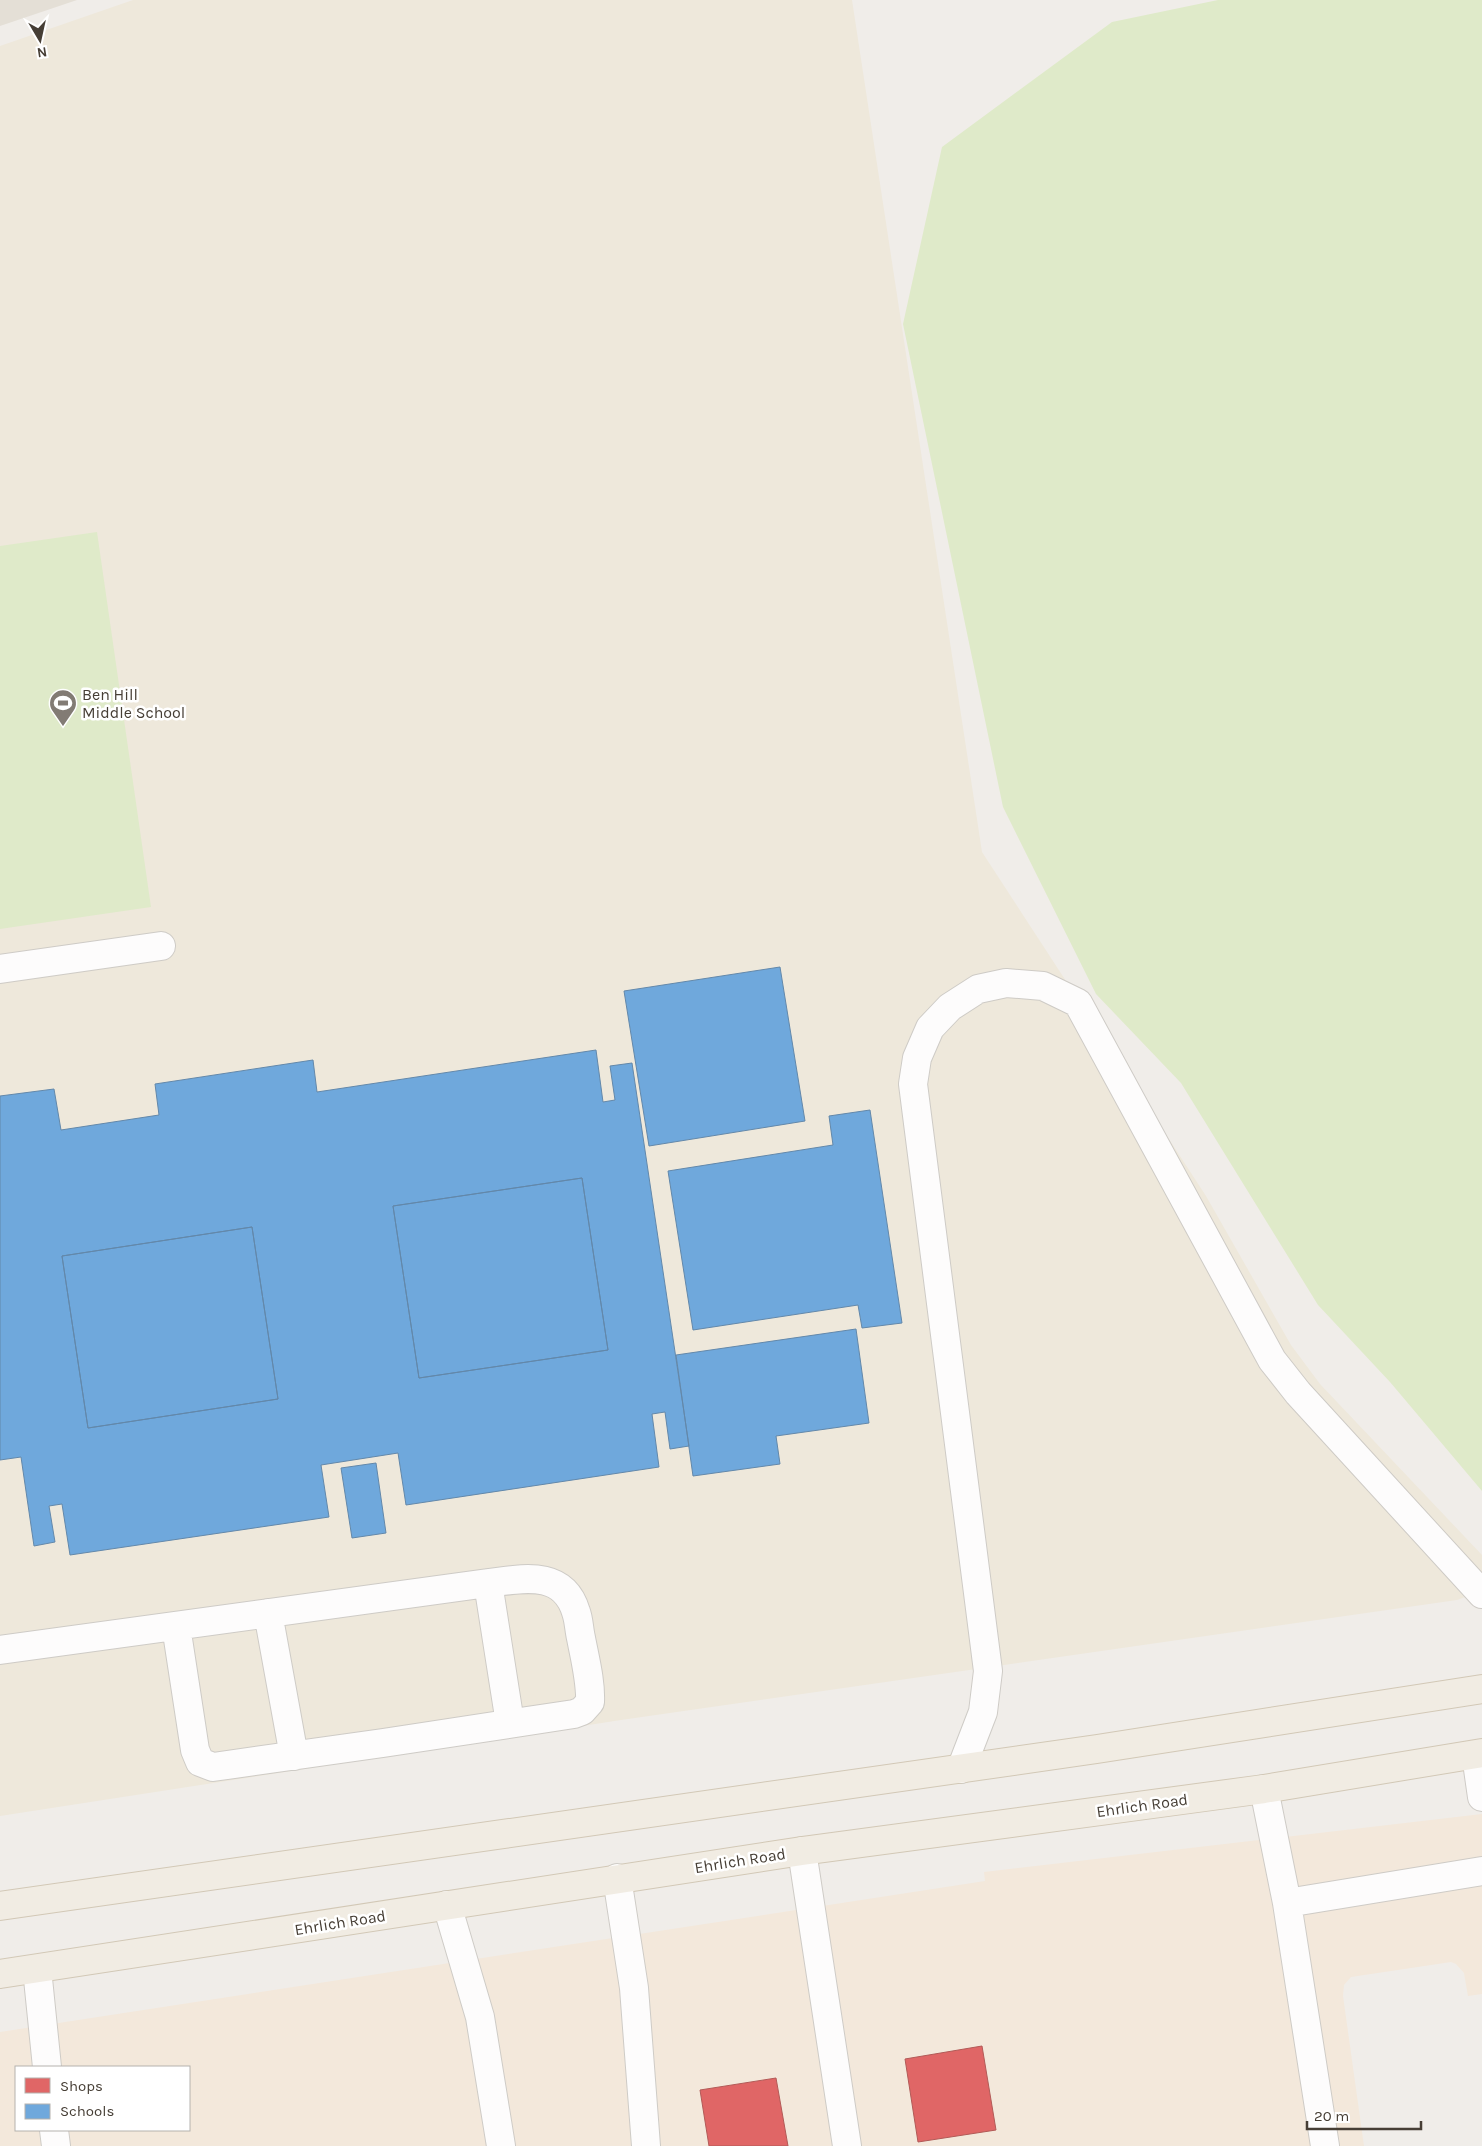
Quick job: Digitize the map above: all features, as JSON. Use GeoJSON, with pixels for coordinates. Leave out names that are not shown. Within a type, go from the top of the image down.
{"type":"FeatureCollection","features":[{"type":"Feature","properties":{"kind":"main road"},"geometry":{"type":"LineString","coordinates":[[0,1906],[961,1769],[1482,1689]]}},
{"type":"Feature","properties":{"kind":"main road","name":"Ehrlich Road"},"geometry":{"type":"LineString","coordinates":[[0,1974],[802,1850],[1264,1789],[1479,1754]]}},
{"type":"Feature","properties":{"kind":"lane"},"geometry":{"type":"LineString","coordinates":[[0,968],[161,946]]}},
{"type":"Feature","properties":{"kind":"lane"},"geometry":{"type":"LineString","coordinates":[[961,1769],[983,1712],[988,1671],[913,1084],[917,1058],[930,1028],[950,1007],[978,989],[1006,982],[1044,986],[1078,1004],[1272,1360],[1304,1399],[1482,1594]]}},
{"type":"Feature","properties":{"kind":"lane"},"geometry":{"type":"LineString","coordinates":[[0,1650],[488,1583],[529,1578],[543,1580],[560,1588],[568,1595],[576,1612],[590,1702],[582,1711],[574,1714],[294,1756],[213,1766],[200,1762],[195,1750],[176,1626]]}},
{"type":"Feature","properties":{"kind":"lane"},"geometry":{"type":"LineString","coordinates":[[488,1583],[510,1723]]}},
{"type":"Feature","properties":{"kind":"lane"},"geometry":{"type":"LineString","coordinates":[[268,1613],[294,1756]]}},
{"type":"Feature","properties":{"kind":"lane"},"geometry":{"type":"LineString","coordinates":[[1479,1754],[1482,1797]]}},
{"type":"Feature","properties":{"kind":"lane"},"geometry":{"type":"LineString","coordinates":[[1264,1789],[1287,1903],[1325,2146]]}},
{"type":"Feature","properties":{"kind":"lane"},"geometry":{"type":"LineString","coordinates":[[802,1850],[847,2146]]}},
{"type":"Feature","properties":{"kind":"lane"},"geometry":{"type":"LineString","coordinates":[[1287,1903],[1482,1871]]}},
{"type":"Feature","properties":{"kind":"lane"},"geometry":{"type":"LineString","coordinates":[[617,1878],[634,1988],[646,2146]]}},
{"type":"Feature","properties":{"kind":"lane"},"geometry":{"type":"LineString","coordinates":[[447,1905],[480,2017],[501,2146]]}},
{"type":"Feature","properties":{"kind":"lane"},"geometry":{"type":"LineString","coordinates":[[37,1969],[47,2066]]}},
{"type":"Feature","properties":{"kind":"lane"},"geometry":{"type":"LineString","coordinates":[[54,2131],[56,2146]]}},
{"type":"Feature","properties":{"kind":"shaded area"},"geometry":{"type":"Polygon","coordinates":[[[0,0],[77,0],[0,26],[0,0]]]}},
{"type":"Feature","properties":{"kind":"shaded area"},"geometry":{"type":"Polygon","coordinates":[[[133,0],[852,0],[982,852],[1206,1196],[1291,1345],[1320,1384],[1482,1555],[1482,1591],[1457,1600],[621,1720],[0,1816],[0,46],[133,0]]]}},
{"type":"Feature","properties":{"kind":"shaded area"},"geometry":{"type":"Polygon","coordinates":[[[1482,1814],[1482,1994],[1468,1996],[1464,1973],[1456,1964],[1451,1962],[1351,1977],[1344,1985],[1343,1996],[1364,2146],[0,2146],[0,2032],[985,1881],[984,1872],[1482,1814]]]}},
{"type":"Feature","properties":{"kind":"green space"},"geometry":{"type":"Polygon","coordinates":[[[1218,0],[1482,0],[1482,1491],[1390,1382],[1318,1305],[1181,1083],[1096,994],[1003,807],[903,324],[942,147],[1112,22],[1218,0]]]}},
{"type":"Feature","properties":{"kind":"green space","name":"Ben Hill Middle School"},"geometry":{"type":"Polygon","coordinates":[[[97,532],[151,907],[0,929],[0,546],[97,532]]]}},
{"type":"Feature","properties":{"kind":"building: Shops"},"geometry":{"type":"Polygon","coordinates":[[[982,2046],[996,2130],[918,2142],[905,2059],[982,2046]]]}},
{"type":"Feature","properties":{"kind":"building: Shops"},"geometry":{"type":"Polygon","coordinates":[[[776,2078],[788,2146],[709,2146],[700,2090],[776,2078]]]}},
{"type":"Feature","properties":{"kind":"building: Schools"},"geometry":{"type":"Polygon","coordinates":[[[780,967],[805,1121],[649,1146],[624,991],[780,967]]]}},
{"type":"Feature","properties":{"kind":"building: Schools"},"geometry":{"type":"Polygon","coordinates":[[[596,1050],[603,1102],[615,1100],[610,1066],[632,1063],[689,1446],[670,1449],[665,1412],[652,1414],[659,1467],[406,1505],[398,1453],[321,1465],[329,1517],[70,1555],[62,1504],[49,1506],[55,1542],[34,1546],[21,1457],[0,1460],[0,1096],[54,1089],[61,1130],[159,1115],[155,1084],[313,1060],[317,1092],[596,1050]],[[582,1178],[393,1206],[419,1378],[608,1350],[582,1178]],[[252,1227],[62,1256],[88,1428],[278,1399],[252,1227]]]}},
{"type":"Feature","properties":{"kind":"building: Schools"},"geometry":{"type":"Polygon","coordinates":[[[870,1110],[902,1323],[862,1328],[858,1305],[693,1330],[668,1171],[833,1145],[829,1116],[870,1110]]]}},
{"type":"Feature","properties":{"kind":"building: Schools"},"geometry":{"type":"Polygon","coordinates":[[[582,1178],[608,1350],[419,1378],[393,1206],[582,1178]]]}},
{"type":"Feature","properties":{"kind":"building: Schools"},"geometry":{"type":"Polygon","coordinates":[[[252,1227],[278,1399],[88,1428],[62,1256],[252,1227]]]}},
{"type":"Feature","properties":{"kind":"building: Schools"},"geometry":{"type":"Polygon","coordinates":[[[856,1329],[869,1423],[776,1436],[780,1464],[693,1476],[676,1355],[856,1329]]]}},
{"type":"Feature","properties":{"kind":"building: Schools"},"geometry":{"type":"Polygon","coordinates":[[[376,1463],[386,1533],[352,1538],[341,1468],[376,1463]]]}},
{"type":"Feature","properties":{"kind":"place","name":"Ben Hill Middle School"},"geometry":{"type":"Point","coordinates":[63,727]}}]}
